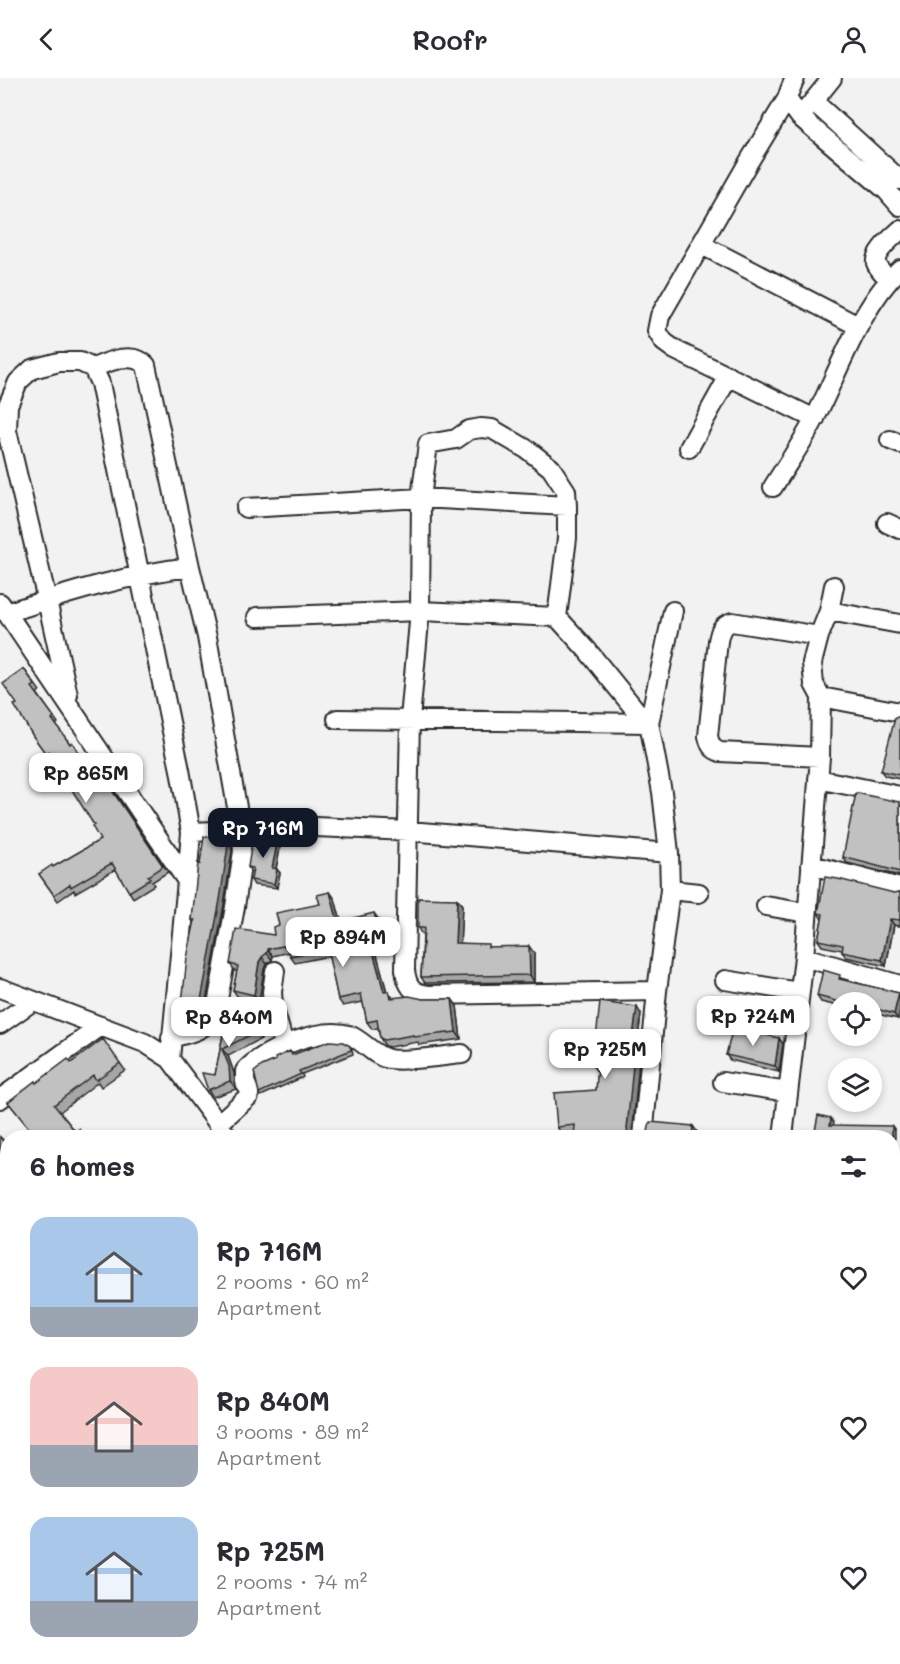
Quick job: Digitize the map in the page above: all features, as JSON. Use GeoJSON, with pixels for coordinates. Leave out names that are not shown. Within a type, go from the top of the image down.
{"type":"FeatureCollection","features":[{"type":"Feature","properties":{"kind":"street"},"geometry":{"type":"LineString","coordinates":[[795,78],[787,99],[660,316],[657,331],[664,342],[675,350],[814,419]]}},
{"type":"Feature","properties":{"kind":"street"},"geometry":{"type":"LineString","coordinates":[[800,117],[832,78]]}},
{"type":"Feature","properties":{"kind":"street"},"geometry":{"type":"LineString","coordinates":[[787,99],[800,117],[887,191],[900,206]]}},
{"type":"Feature","properties":{"kind":"street"},"geometry":{"type":"LineString","coordinates":[[813,101],[900,180]]}},
{"type":"Feature","properties":{"kind":"street"},"geometry":{"type":"LineString","coordinates":[[773,487],[814,419],[858,326],[894,274],[876,264],[876,257],[900,230]]}},
{"type":"Feature","properties":{"kind":"street"},"geometry":{"type":"LineString","coordinates":[[702,245],[858,326]]}},
{"type":"Feature","properties":{"kind":"street"},"geometry":{"type":"LineString","coordinates":[[93,368],[113,360],[127,358],[138,359],[146,364],[207,638],[241,830],[243,851],[216,1010],[210,1022],[200,1030],[171,1038]]}},
{"type":"Feature","properties":{"kind":"street"},"geometry":{"type":"LineString","coordinates":[[70,706],[47,600],[4,430],[8,405],[18,382],[32,369],[59,362],[80,362],[93,368],[100,383],[191,832],[170,1059]]}},
{"type":"Feature","properties":{"kind":"street"},"geometry":{"type":"LineString","coordinates":[[689,448],[729,376]]}},
{"type":"Feature","properties":{"kind":"street"},"geometry":{"type":"LineString","coordinates":[[557,617],[567,538],[567,506],[566,491],[551,468],[528,450],[492,429],[469,430],[456,439],[428,444],[421,498],[420,611],[410,719],[406,980],[418,994],[435,995],[657,991]]}},
{"type":"Feature","properties":{"kind":"street"},"geometry":{"type":"LineString","coordinates":[[246,508],[421,498],[567,506]]}},
{"type":"Feature","properties":{"kind":"street"},"geometry":{"type":"LineString","coordinates":[[187,881],[3,608],[47,600],[140,576],[190,567]]}},
{"type":"Feature","properties":{"kind":"street"},"geometry":{"type":"LineString","coordinates":[[784,1130],[804,957],[820,757],[821,697],[814,684],[812,663],[834,586]]}},
{"type":"Feature","properties":{"kind":"street"},"geometry":{"type":"LineString","coordinates":[[257,616],[420,611],[557,617],[645,722],[662,792],[669,853],[670,890],[657,991],[644,1130]]}},
{"type":"Feature","properties":{"kind":"street"},"geometry":{"type":"LineString","coordinates":[[645,722],[673,611]]}},
{"type":"Feature","properties":{"kind":"street"},"geometry":{"type":"LineString","coordinates":[[828,611],[900,624]]}},
{"type":"Feature","properties":{"kind":"street"},"geometry":{"type":"LineString","coordinates":[[819,636],[732,622],[723,626],[718,641],[708,736],[710,744],[720,752],[820,757]]}},
{"type":"Feature","properties":{"kind":"street"},"geometry":{"type":"LineString","coordinates":[[821,697],[900,712]]}},
{"type":"Feature","properties":{"kind":"street"},"geometry":{"type":"LineString","coordinates":[[337,719],[645,722]]}},
{"type":"Feature","properties":{"kind":"street"},"geometry":{"type":"LineString","coordinates":[[818,779],[900,796]]}},
{"type":"Feature","properties":{"kind":"street"},"geometry":{"type":"LineString","coordinates":[[292,826],[409,831],[669,853]]}},
{"type":"Feature","properties":{"kind":"street"},"geometry":{"type":"LineString","coordinates":[[191,832],[241,830]]}},
{"type":"Feature","properties":{"kind":"street"},"geometry":{"type":"LineString","coordinates":[[811,865],[900,888]]}},
{"type":"Feature","properties":{"kind":"street"},"geometry":{"type":"LineString","coordinates":[[670,890],[699,893]]}},
{"type":"Feature","properties":{"kind":"street"},"geometry":{"type":"LineString","coordinates":[[766,906],[807,913]]}},
{"type":"Feature","properties":{"kind":"street"},"geometry":{"type":"LineString","coordinates":[[804,957],[900,985]]}},
{"type":"Feature","properties":{"kind":"street"},"geometry":{"type":"LineString","coordinates":[[275,971],[273,1006],[284,1044]]}},
{"type":"Feature","properties":{"kind":"street"},"geometry":{"type":"LineString","coordinates":[[725,980],[799,992]]}},
{"type":"Feature","properties":{"kind":"street"},"geometry":{"type":"LineString","coordinates":[[0,988],[145,1043],[170,1059],[223,1130],[249,1096],[244,1071],[252,1062],[284,1044],[336,1033],[350,1035],[379,1055],[389,1059],[462,1054]]}},
{"type":"Feature","properties":{"kind":"street"},"geometry":{"type":"LineString","coordinates":[[0,1024],[33,1001]]}},
{"type":"Feature","properties":{"kind":"street"},"geometry":{"type":"LineString","coordinates":[[0,1099],[101,1026]]}},
{"type":"Feature","properties":{"kind":"street"},"geometry":{"type":"LineString","coordinates":[[723,1082],[788,1092]]}},
{"type":"Feature","properties":{"kind":"building"},"geometry":{"type":"Polygon","coordinates":[[[24,669],[35,685],[32,687],[54,717],[52,719],[70,744],[72,742],[91,772],[97,768],[163,866],[148,876],[150,879],[129,892],[112,863],[71,887],[70,884],[54,895],[39,874],[100,840],[92,826],[94,825],[69,785],[71,784],[49,751],[46,754],[33,736],[14,705],[17,704],[3,684],[24,669]]]}},
{"type":"Feature","properties":{"kind":"building"},"geometry":{"type":"Polygon","coordinates":[[[900,716],[900,775],[881,771],[895,718],[900,716]]]}},
{"type":"Feature","properties":{"kind":"building"},"geometry":{"type":"Polygon","coordinates":[[[856,793],[900,802],[900,872],[843,857],[856,793]]]}},
{"type":"Feature","properties":{"kind":"building"},"geometry":{"type":"Polygon","coordinates":[[[254,834],[278,839],[272,868],[277,869],[274,884],[251,880],[253,868],[248,867],[250,838],[253,838],[254,834]]]}},
{"type":"Feature","properties":{"kind":"building"},"geometry":{"type":"Polygon","coordinates":[[[227,836],[228,845],[220,900],[201,1000],[189,1014],[181,1012],[187,958],[195,920],[192,920],[198,863],[200,864],[204,837],[227,836]]]}},
{"type":"Feature","properties":{"kind":"building"},"geometry":{"type":"Polygon","coordinates":[[[825,877],[894,893],[900,892],[900,920],[890,919],[882,960],[842,952],[843,945],[818,940],[823,914],[818,913],[825,877]]]}},
{"type":"Feature","properties":{"kind":"building"},"geometry":{"type":"Polygon","coordinates":[[[330,892],[338,922],[374,913],[379,930],[368,933],[384,992],[389,991],[391,998],[409,996],[423,999],[452,999],[456,1032],[384,1040],[380,1038],[377,1020],[367,1022],[361,994],[338,999],[327,948],[290,956],[288,945],[268,949],[259,962],[254,995],[233,990],[238,966],[230,964],[236,929],[274,935],[273,927],[279,925],[276,913],[320,904],[317,895],[330,892]]]}},
{"type":"Feature","properties":{"kind":"building"},"geometry":{"type":"Polygon","coordinates":[[[418,898],[457,899],[455,943],[488,944],[488,947],[529,946],[530,975],[421,977],[424,928],[418,928],[418,898]]]}},
{"type":"Feature","properties":{"kind":"building"},"geometry":{"type":"Polygon","coordinates":[[[823,970],[840,975],[839,979],[899,993],[894,1014],[882,1011],[882,992],[828,992],[828,999],[817,996],[823,970]]]}},
{"type":"Feature","properties":{"kind":"building"},"geometry":{"type":"Polygon","coordinates":[[[600,1002],[637,1007],[632,1044],[635,1044],[627,1130],[575,1130],[575,1125],[557,1127],[554,1093],[596,1090],[598,1066],[593,1066],[600,1002]]]}},
{"type":"Feature","properties":{"kind":"building"},"geometry":{"type":"Polygon","coordinates":[[[245,1011],[256,1032],[222,1049],[229,1066],[230,1081],[208,1090],[202,1073],[215,1075],[226,1020],[245,1011]]]}},
{"type":"Feature","properties":{"kind":"building"},"geometry":{"type":"Polygon","coordinates":[[[733,1027],[779,1038],[775,1066],[726,1055],[733,1027]]]}},
{"type":"Feature","properties":{"kind":"building"},"geometry":{"type":"Polygon","coordinates":[[[103,1039],[120,1063],[96,1080],[93,1075],[54,1105],[74,1130],[30,1130],[8,1102],[68,1059],[71,1063],[103,1039]]]}},
{"type":"Feature","properties":{"kind":"building"},"geometry":{"type":"Polygon","coordinates":[[[329,1041],[343,1042],[350,1046],[351,1050],[299,1071],[301,1074],[259,1093],[254,1072],[262,1066],[290,1051],[292,1055],[329,1041]]]}},
{"type":"Feature","properties":{"kind":"building"},"geometry":{"type":"Polygon","coordinates":[[[818,1115],[831,1118],[830,1125],[892,1126],[892,1130],[815,1130],[818,1115]]]}},
{"type":"Feature","properties":{"kind":"building"},"geometry":{"type":"Polygon","coordinates":[[[650,1122],[693,1126],[693,1130],[648,1130],[650,1122]]]}}]}
